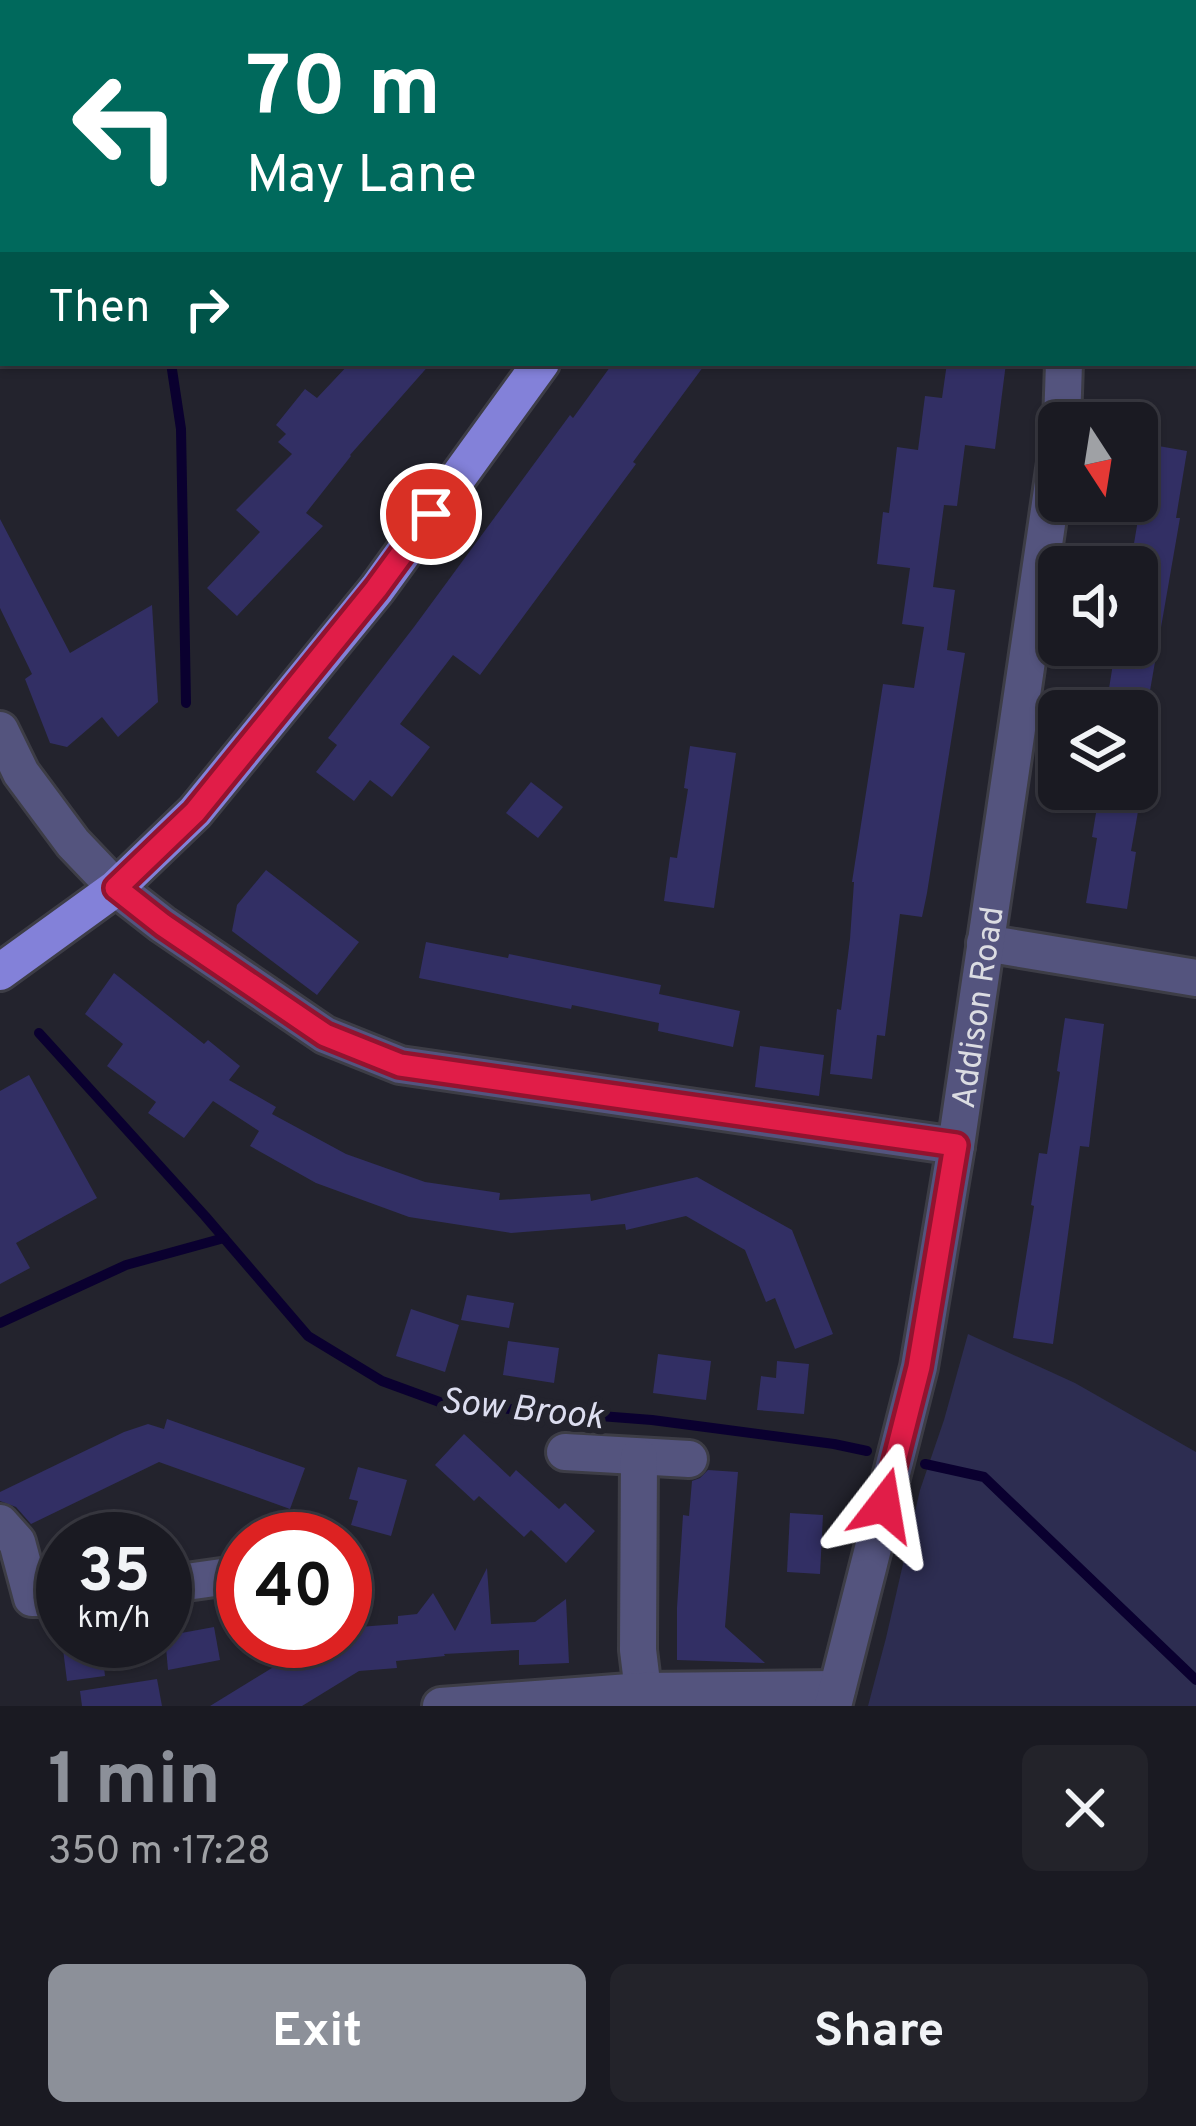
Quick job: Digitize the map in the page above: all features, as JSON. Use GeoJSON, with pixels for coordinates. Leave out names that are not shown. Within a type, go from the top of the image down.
{"type":"FeatureCollection","features":[{"type":"Feature","properties":{"kind":"main road"},"geometry":{"type":"LineString","coordinates":[[0,972],[116,888],[195,812],[376,589],[539,366]]}},
{"type":"Feature","properties":{"kind":"street"},"geometry":{"type":"LineString","coordinates":[[1063,402],[1064,366]]}},
{"type":"Feature","properties":{"kind":"street","name":"Addison Road"},"geometry":{"type":"LineString","coordinates":[[835,1697],[919,1367],[1047,522]]}},
{"type":"Feature","properties":{"kind":"street"},"geometry":{"type":"LineString","coordinates":[[0,730],[21,773],[73,842],[116,888],[325,1035],[400,1065],[956,1145]]}},
{"type":"Feature","properties":{"kind":"street"},"geometry":{"type":"LineString","coordinates":[[986,943],[1196,978]]}},
{"type":"Feature","properties":{"kind":"street"},"geometry":{"type":"LineString","coordinates":[[566,1452],[688,1459]]}},
{"type":"Feature","properties":{"kind":"street"},"geometry":{"type":"LineString","coordinates":[[639,1456],[638,1650],[643,1690]]}},
{"type":"Feature","properties":{"kind":"street"},"geometry":{"type":"LineString","coordinates":[[0,1522],[17,1542],[25,1581],[36,1598]]}},
{"type":"Feature","properties":{"kind":"street"},"geometry":{"type":"LineString","coordinates":[[441,1706],[643,1690],[835,1697]]}},
{"type":"Feature","properties":{"kind":"shaded area"},"geometry":{"type":"Polygon","coordinates":[[[968,1334],[1075,1383],[1196,1452],[1196,1706],[868,1706],[920,1490],[968,1334]]]}},
{"type":"Feature","properties":{"kind":"building"},"geometry":{"type":"Polygon","coordinates":[[[347,366],[428,366],[306,513],[323,526],[237,616],[207,588],[260,532],[236,510],[292,454],[278,442],[286,434],[276,425],[305,389],[317,398],[347,366]]]}},
{"type":"Feature","properties":{"kind":"building"},"geometry":{"type":"Polygon","coordinates":[[[611,366],[704,366],[480,675],[453,655],[400,724],[430,747],[392,797],[370,780],[354,801],[316,772],[337,745],[328,738],[570,415],[573,418],[611,366]]]}},
{"type":"Feature","properties":{"kind":"building"},"geometry":{"type":"Polygon","coordinates":[[[947,366],[1006,366],[995,449],[965,445],[957,506],[944,505],[933,587],[955,590],[947,650],[965,653],[922,917],[900,914],[885,1036],[877,1035],[872,1079],[830,1074],[850,939],[852,882],[883,684],[914,688],[924,627],[902,624],[910,568],[877,564],[883,512],[889,513],[897,447],[918,450],[925,396],[942,398],[947,366]]]}},
{"type":"Feature","properties":{"kind":"building"},"geometry":{"type":"Polygon","coordinates":[[[1158,446],[1187,451],[1158,645],[1158,546],[1134,546],[1138,522],[1158,522],[1158,446]]]}},
{"type":"Feature","properties":{"kind":"building"},"geometry":{"type":"Polygon","coordinates":[[[0,519],[70,653],[152,605],[158,702],[118,737],[102,717],[67,747],[50,743],[25,679],[32,674],[0,608],[0,519]]]}},
{"type":"Feature","properties":{"kind":"building"},"geometry":{"type":"Polygon","coordinates":[[[1113,666],[1154,666],[1150,690],[1109,690],[1113,666]]]}},
{"type":"Feature","properties":{"kind":"building"},"geometry":{"type":"Polygon","coordinates":[[[690,746],[736,753],[714,908],[664,901],[670,857],[677,858],[690,746]]]}},
{"type":"Feature","properties":{"kind":"building"},"geometry":{"type":"Polygon","coordinates":[[[531,782],[563,807],[538,838],[506,813],[531,782]]]}},
{"type":"Feature","properties":{"kind":"building"},"geometry":{"type":"Polygon","coordinates":[[[1096,810],[1138,810],[1127,909],[1086,903],[1097,838],[1092,837],[1096,810]]]}},
{"type":"Feature","properties":{"kind":"building"},"geometry":{"type":"Polygon","coordinates":[[[266,870],[359,942],[317,995],[232,931],[237,905],[266,870]]]}},
{"type":"Feature","properties":{"kind":"building"},"geometry":{"type":"Polygon","coordinates":[[[426,942],[661,985],[659,994],[740,1011],[733,1047],[658,1031],[659,1023],[419,978],[426,942]]]}},
{"type":"Feature","properties":{"kind":"building"},"geometry":{"type":"Polygon","coordinates":[[[114,973],[204,1044],[208,1040],[240,1066],[229,1080],[276,1107],[272,1114],[346,1154],[425,1182],[500,1193],[499,1200],[590,1194],[591,1201],[697,1177],[792,1230],[833,1334],[795,1349],[775,1298],[766,1302],[745,1250],[686,1216],[626,1230],[625,1224],[511,1233],[409,1217],[316,1183],[250,1146],[259,1131],[213,1101],[184,1138],[148,1113],[156,1102],[107,1066],[123,1044],[85,1014],[114,973]]]}},
{"type":"Feature","properties":{"kind":"building"},"geometry":{"type":"Polygon","coordinates":[[[1065,1018],[1104,1024],[1089,1147],[1080,1146],[1053,1344],[1013,1338],[1039,1153],[1047,1154],[1065,1018]]]}},
{"type":"Feature","properties":{"kind":"building"},"geometry":{"type":"Polygon","coordinates":[[[760,1046],[824,1055],[819,1096],[755,1087],[760,1046]]]}},
{"type":"Feature","properties":{"kind":"building"},"geometry":{"type":"Polygon","coordinates":[[[29,1075],[97,1198],[16,1243],[30,1268],[0,1284],[0,1091],[29,1075]]]}},
{"type":"Feature","properties":{"kind":"building"},"geometry":{"type":"Polygon","coordinates":[[[467,1295],[514,1303],[509,1328],[461,1320],[467,1295]]]}},
{"type":"Feature","properties":{"kind":"building"},"geometry":{"type":"Polygon","coordinates":[[[411,1309],[459,1325],[445,1372],[396,1356],[411,1309]]]}},
{"type":"Feature","properties":{"kind":"building"},"geometry":{"type":"Polygon","coordinates":[[[508,1341],[559,1348],[554,1383],[503,1375],[508,1341]]]}},
{"type":"Feature","properties":{"kind":"building"},"geometry":{"type":"Polygon","coordinates":[[[658,1354],[711,1361],[706,1400],[653,1393],[658,1354]]]}},
{"type":"Feature","properties":{"kind":"building"},"geometry":{"type":"Polygon","coordinates":[[[777,1361],[809,1364],[804,1414],[757,1410],[761,1376],[776,1378],[777,1361]]]}},
{"type":"Feature","properties":{"kind":"building"},"geometry":{"type":"Polygon","coordinates":[[[167,1419],[305,1468],[290,1509],[159,1462],[56,1512],[36,1512],[36,1522],[31,1524],[16,1507],[0,1501],[0,1492],[124,1432],[148,1424],[164,1429],[167,1419]]]}},
{"type":"Feature","properties":{"kind":"building"},"geometry":{"type":"Polygon","coordinates":[[[464,1434],[510,1477],[516,1470],[559,1509],[565,1503],[595,1531],[566,1563],[531,1530],[524,1537],[479,1496],[474,1501],[435,1465],[464,1434]]]}},
{"type":"Feature","properties":{"kind":"building"},"geometry":{"type":"Polygon","coordinates":[[[358,1467],[407,1480],[391,1536],[372,1531],[372,1512],[355,1512],[358,1501],[349,1499],[358,1467]]]}},
{"type":"Feature","properties":{"kind":"building"},"geometry":{"type":"Polygon","coordinates":[[[708,1470],[738,1472],[725,1627],[765,1663],[677,1660],[683,1515],[689,1516],[692,1481],[708,1470]]]}},
{"type":"Feature","properties":{"kind":"building"},"geometry":{"type":"Polygon","coordinates":[[[790,1513],[823,1515],[820,1574],[787,1572],[790,1513]]]}},
{"type":"Feature","properties":{"kind":"building"},"geometry":{"type":"Polygon","coordinates":[[[487,1568],[491,1624],[535,1622],[566,1599],[569,1663],[519,1665],[519,1650],[444,1654],[396,1661],[397,1668],[359,1671],[302,1706],[210,1706],[272,1668],[372,1668],[372,1626],[398,1624],[398,1616],[417,1614],[433,1593],[455,1631],[487,1568]]]}},
{"type":"Feature","properties":{"kind":"building"},"geometry":{"type":"Polygon","coordinates":[[[214,1627],[216,1661],[192,1665],[192,1631],[214,1627]]]}},
{"type":"Feature","properties":{"kind":"building"},"geometry":{"type":"Polygon","coordinates":[[[65,1668],[104,1668],[105,1676],[67,1681],[65,1668]]]}},
{"type":"Feature","properties":{"kind":"building"},"geometry":{"type":"Polygon","coordinates":[[[157,1679],[162,1706],[82,1706],[80,1691],[157,1679]]]}},
{"type":"Feature","properties":{"kind":"waterway"},"geometry":{"type":"LineString","coordinates":[[171,366],[181,429],[186,703]]}},
{"type":"Feature","properties":{"kind":"waterway","name":"Sow Brook"},"geometry":{"type":"LineString","coordinates":[[39,1033],[308,1336],[382,1381],[445,1404],[652,1420],[867,1451]]}},
{"type":"Feature","properties":{"kind":"waterway"},"geometry":{"type":"LineString","coordinates":[[0,1323],[126,1265],[224,1238]]}},
{"type":"Feature","properties":{"kind":"waterway","name":"Sow Brook"},"geometry":{"type":"LineString","coordinates":[[925,1464],[984,1477],[1196,1680]]}},
{"type":"Feature","properties":{"kind":"route"},"geometry":{"type":"LineString","coordinates":[[431,514],[195,812],[116,888],[325,1035],[400,1065],[956,1145],[919,1367],[884,1505]]}}]}
